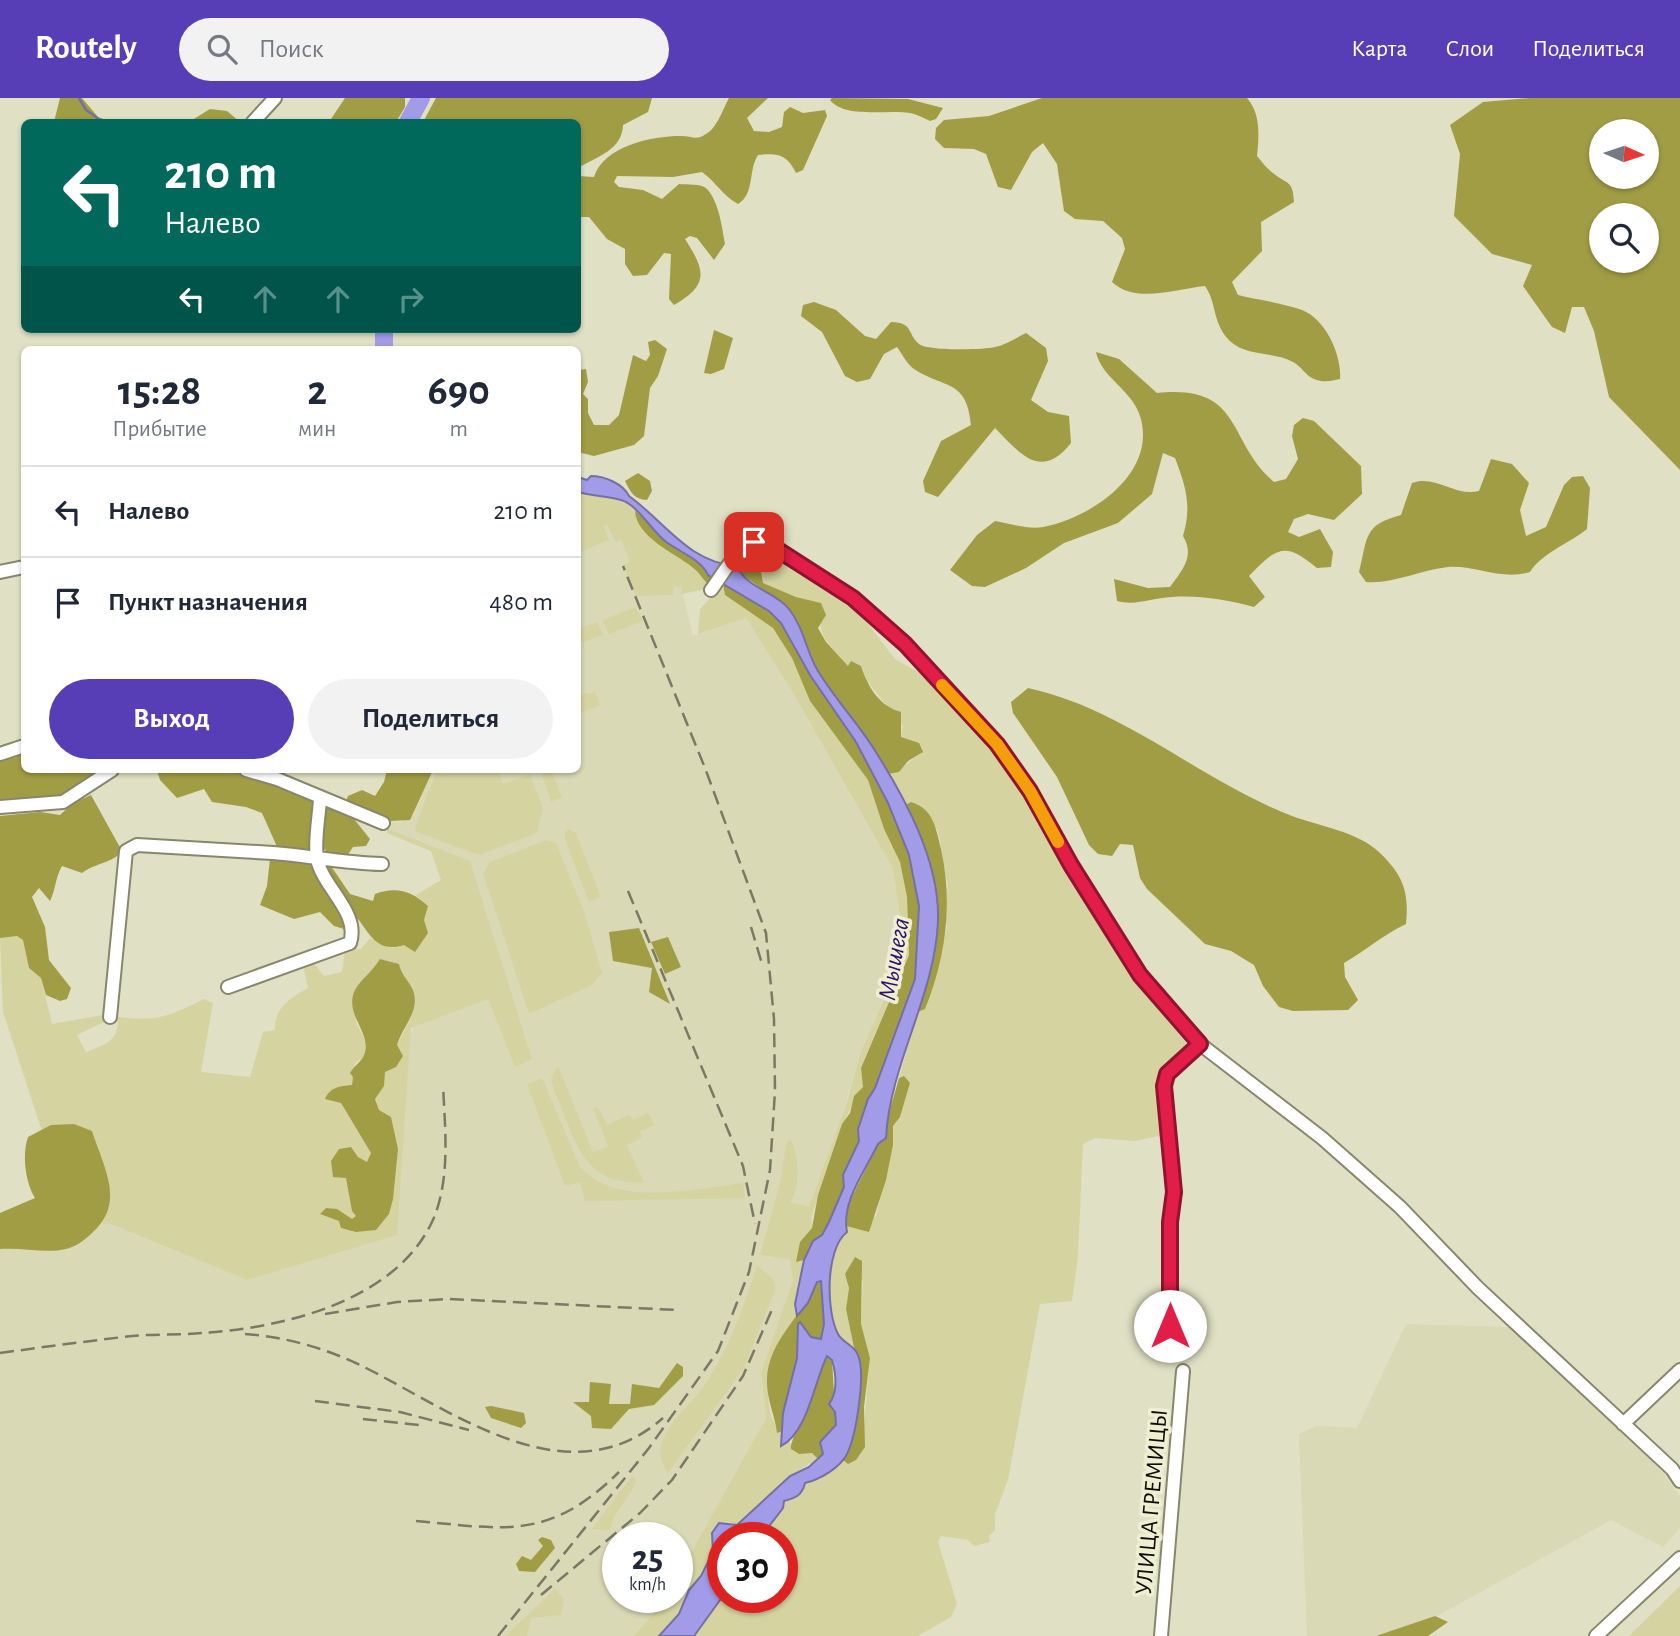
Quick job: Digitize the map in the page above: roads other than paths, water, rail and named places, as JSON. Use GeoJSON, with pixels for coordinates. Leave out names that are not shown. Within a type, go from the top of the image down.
{"type":"FeatureCollection","features":[{"type":"Feature","properties":{"kind":"street"},"geometry":{"type":"LineString","coordinates":[[256,119],[275,98]]}},
{"type":"Feature","properties":{"kind":"street"},"geometry":{"type":"LineString","coordinates":[[711,590],[738,555],[754,542],[772,546],[853,598],[905,644],[997,744],[1030,791],[1071,865],[1140,975],[1200,1044],[1322,1138],[1400,1207],[1478,1288],[1680,1481]]}},
{"type":"Feature","properties":{"kind":"street"},"geometry":{"type":"LineString","coordinates":[[0,572],[21,568]]}},
{"type":"Feature","properties":{"kind":"street"},"geometry":{"type":"LineString","coordinates":[[0,754],[21,747]]}},
{"type":"Feature","properties":{"kind":"street"},"geometry":{"type":"LineString","coordinates":[[0,807],[63,802],[107,773]]}},
{"type":"Feature","properties":{"kind":"street"},"geometry":{"type":"LineString","coordinates":[[256,773],[383,823]]}},
{"type":"Feature","properties":{"kind":"street"},"geometry":{"type":"LineString","coordinates":[[228,987],[350,943],[352,925],[322,874],[317,857],[320,799]]}},
{"type":"Feature","properties":{"kind":"street"},"geometry":{"type":"LineString","coordinates":[[110,1017],[126,851],[136,845],[317,857],[337,863],[382,864]]}},
{"type":"Feature","properties":{"kind":"street"},"geometry":{"type":"LineString","coordinates":[[1170,1326],[1170,1222],[1174,1192],[1164,1086],[1167,1074],[1200,1044]]}},
{"type":"Feature","properties":{"kind":"street"},"geometry":{"type":"LineString","coordinates":[[1623,1424],[1680,1370]]}},
{"type":"Feature","properties":{"kind":"street","name":"УЛИЦА ГРЕМИЦЫ"},"geometry":{"type":"LineString","coordinates":[[1161,1636],[1183,1371]]}},
{"type":"Feature","properties":{"kind":"street"},"geometry":{"type":"LineString","coordinates":[[1596,1636],[1680,1558]]}},
{"type":"Feature","properties":{"kind":"waterway"},"geometry":{"type":"LineString","coordinates":[[79,98],[86,110],[99,119]]}},
{"type":"Feature","properties":{"kind":"waterway","name":"Мышега"},"geometry":{"type":"LineString","coordinates":[[410,119],[421,98]]}},
{"type":"Feature","properties":{"kind":"waterway","name":"Мышега"},"geometry":{"type":"LineString","coordinates":[[384,333],[384,346]]}},
{"type":"Feature","properties":{"kind":"railway"},"geometry":{"type":"LineString","coordinates":[[498,1636],[649,1448],[718,1351],[749,1272],[770,1170],[775,1091],[774,1019],[766,933],[705,768],[623,566]]}},
{"type":"Feature","properties":{"kind":"railway"},"geometry":{"type":"LineString","coordinates":[[628,891],[743,1166],[755,1224]]}},
{"type":"Feature","properties":{"kind":"railway"},"geometry":{"type":"LineString","coordinates":[[751,927],[763,967]]}},
{"type":"Feature","properties":{"kind":"railway"},"geometry":{"type":"LineString","coordinates":[[0,1353],[132,1336],[202,1333],[266,1325],[333,1306],[364,1291],[391,1272],[414,1250],[432,1222],[438,1206],[444,1172],[443,1085]]}},
{"type":"Feature","properties":{"kind":"railway"},"geometry":{"type":"LineString","coordinates":[[325,1314],[397,1302],[449,1299],[677,1310]]}},
{"type":"Feature","properties":{"kind":"railway"},"geometry":{"type":"LineString","coordinates":[[541,1595],[640,1513],[672,1480],[743,1376],[774,1305]]}},
{"type":"Feature","properties":{"kind":"railway"},"geometry":{"type":"LineString","coordinates":[[245,1334],[305,1344],[334,1354],[472,1424],[511,1440],[550,1450],[589,1451],[627,1441],[663,1418]]}},
{"type":"Feature","properties":{"kind":"railway"},"geometry":{"type":"LineString","coordinates":[[315,1401],[400,1412],[469,1430]]}},
{"type":"Feature","properties":{"kind":"railway"},"geometry":{"type":"LineString","coordinates":[[363,1419],[419,1425]]}},
{"type":"Feature","properties":{"kind":"railway"},"geometry":{"type":"LineString","coordinates":[[416,1521],[501,1527],[548,1520],[570,1510],[594,1494],[619,1472]]}}]}
